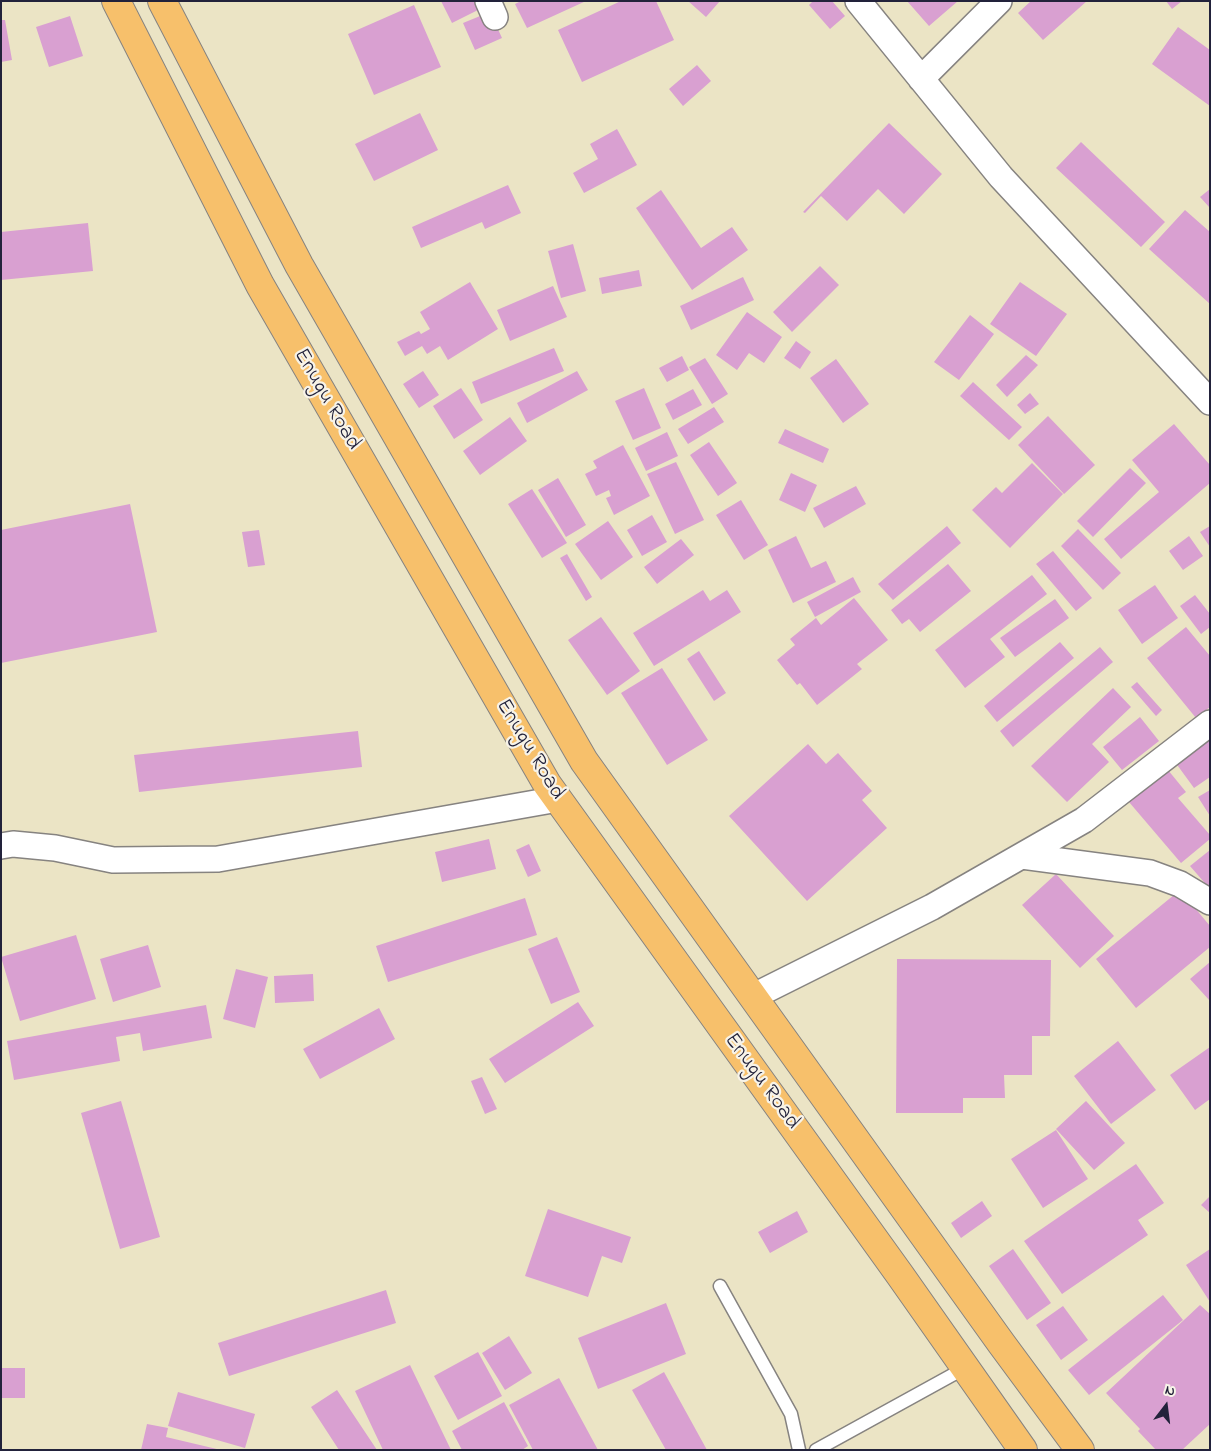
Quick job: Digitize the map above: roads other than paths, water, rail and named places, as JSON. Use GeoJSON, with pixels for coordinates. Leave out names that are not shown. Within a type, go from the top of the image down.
{"type":"FeatureCollection","features":[{"type":"Feature","properties":{"kind":"main road","name":"Enugu Road"},"geometry":{"type":"LineString","coordinates":[[116,1],[260,285],[542,775],[1023,1450]]}},
{"type":"Feature","properties":{"kind":"main road"},"geometry":{"type":"LineString","coordinates":[[162,1],[299,265],[584,761],[1001,1343],[1080,1450]]}},
{"type":"Feature","properties":{"kind":"street"},"geometry":{"type":"LineString","coordinates":[[858,1],[1001,177],[1206,392]]}},
{"type":"Feature","properties":{"kind":"street"},"geometry":{"type":"LineString","coordinates":[[921,79],[999,1]]}},
{"type":"Feature","properties":{"kind":"street"},"geometry":{"type":"LineString","coordinates":[[754,996],[932,907],[1084,820],[1210,723]]}},
{"type":"Feature","properties":{"kind":"street"},"geometry":{"type":"LineString","coordinates":[[1,846],[13,844],[55,848],[113,860],[218,859],[558,799]]}},
{"type":"Feature","properties":{"kind":"street"},"geometry":{"type":"LineString","coordinates":[[1022,856],[1150,874],[1180,884],[1210,902]]}},
{"type":"Feature","properties":{"kind":"lane"},"geometry":{"type":"LineString","coordinates":[[720,1286],[791,1414],[799,1450]]}},
{"type":"Feature","properties":{"kind":"lane"},"geometry":{"type":"LineString","coordinates":[[816,1450],[965,1368]]}}]}
